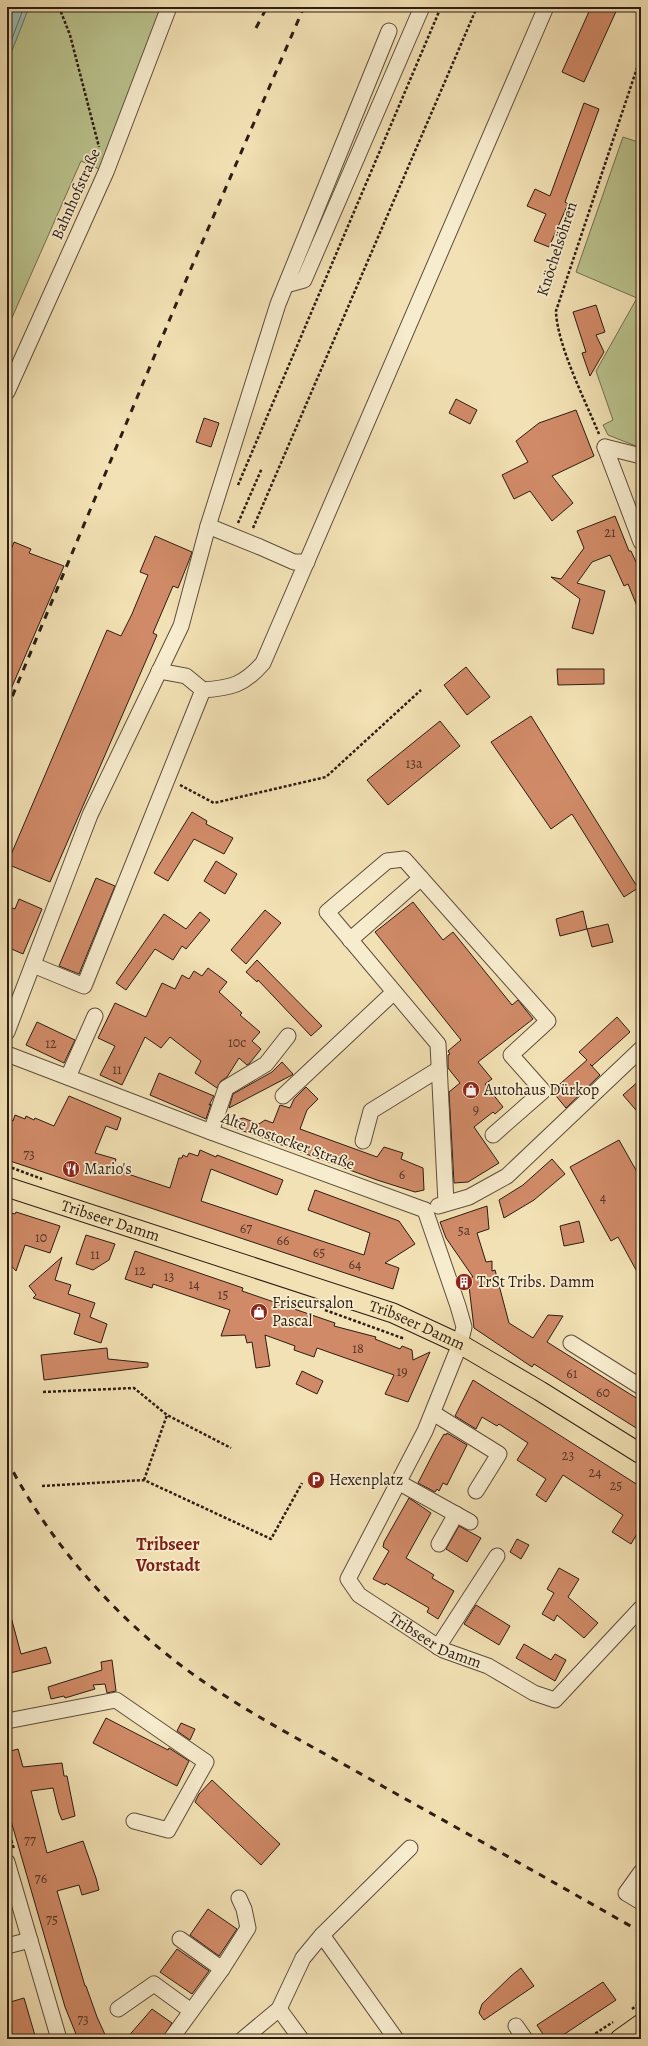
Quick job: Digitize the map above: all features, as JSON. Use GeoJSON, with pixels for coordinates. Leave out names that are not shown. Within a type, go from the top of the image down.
{"type":"FeatureCollection","features":[{"type":"Feature","properties":{"kind":"main road","name":"Tribseer Damm"},"geometry":{"type":"LineString","coordinates":[[7,1183],[35,1196]]}},
{"type":"Feature","properties":{"kind":"main road","name":"Tribseer Damm"},"geometry":{"type":"LineString","coordinates":[[7,1187],[393,1313],[460,1343],[641,1454]]}},
{"type":"Feature","properties":{"kind":"main road"},"geometry":{"type":"LineString","coordinates":[[620,2039],[641,2024]]}},
{"type":"Feature","properties":{"kind":"street","name":"Bahnhofstraße"},"geometry":{"type":"LineString","coordinates":[[7,392],[106,172],[169,7]]}},
{"type":"Feature","properties":{"kind":"street"},"geometry":{"type":"LineString","coordinates":[[286,285],[304,280],[422,7]]}},
{"type":"Feature","properties":{"kind":"street"},"geometry":{"type":"LineString","coordinates":[[203,690],[243,682],[254,674],[263,663],[546,7]]}},
{"type":"Feature","properties":{"kind":"street"},"geometry":{"type":"LineString","coordinates":[[7,1032],[11,1013],[33,965],[90,814],[181,626],[208,526],[278,304],[390,31]]}},
{"type":"Feature","properties":{"kind":"street"},"geometry":{"type":"LineString","coordinates":[[605,447],[641,456]]}},
{"type":"Feature","properties":{"kind":"street"},"geometry":{"type":"LineString","coordinates":[[605,447],[641,542]]}},
{"type":"Feature","properties":{"kind":"street"},"geometry":{"type":"LineString","coordinates":[[208,526],[294,562],[307,562]]}},
{"type":"Feature","properties":{"kind":"street"},"geometry":{"type":"LineString","coordinates":[[159,671],[186,676],[203,690]]}},
{"type":"Feature","properties":{"kind":"street"},"geometry":{"type":"LineString","coordinates":[[33,965],[84,986],[203,690]]}},
{"type":"Feature","properties":{"kind":"street"},"geometry":{"type":"LineString","coordinates":[[446,1203],[438,1044],[327,912],[387,861],[404,859],[548,1021],[511,1055],[543,1091],[493,1135]]}},
{"type":"Feature","properties":{"kind":"street"},"geometry":{"type":"LineString","coordinates":[[350,940],[421,878]]}},
{"type":"Feature","properties":{"kind":"street"},"geometry":{"type":"LineString","coordinates":[[283,1096],[394,992]]}},
{"type":"Feature","properties":{"kind":"street"},"geometry":{"type":"LineString","coordinates":[[68,1076],[95,1016]]}},
{"type":"Feature","properties":{"kind":"street"},"geometry":{"type":"LineString","coordinates":[[211,1132],[226,1088],[266,1064],[288,1036]]}},
{"type":"Feature","properties":{"kind":"street"},"geometry":{"type":"LineString","coordinates":[[460,1343],[458,1306],[425,1210],[469,1197],[508,1176],[641,1049]]}},
{"type":"Feature","properties":{"kind":"street","name":"Alte Rostocker Straße"},"geometry":{"type":"LineString","coordinates":[[7,1054],[68,1076],[211,1132],[425,1210]]}},
{"type":"Feature","properties":{"kind":"street"},"geometry":{"type":"LineString","coordinates":[[363,1141],[371,1111],[439,1069]]}},
{"type":"Feature","properties":{"kind":"street","name":"Tribseer Damm"},"geometry":{"type":"LineString","coordinates":[[460,1343],[433,1413],[348,1579],[359,1595],[438,1647],[488,1666],[534,1693],[555,1700],[641,1608]]}},
{"type":"Feature","properties":{"kind":"street"},"geometry":{"type":"LineString","coordinates":[[571,1343],[641,1387]]}},
{"type":"Feature","properties":{"kind":"street"},"geometry":{"type":"LineString","coordinates":[[433,1413],[499,1454],[476,1492]]}},
{"type":"Feature","properties":{"kind":"street"},"geometry":{"type":"LineString","coordinates":[[398,1482],[470,1522]]}},
{"type":"Feature","properties":{"kind":"street"},"geometry":{"type":"LineString","coordinates":[[439,1544],[456,1514]]}},
{"type":"Feature","properties":{"kind":"street"},"geometry":{"type":"LineString","coordinates":[[438,1647],[497,1556]]}},
{"type":"Feature","properties":{"kind":"street"},"geometry":{"type":"LineString","coordinates":[[7,1721],[116,1700],[206,1762],[168,1830],[134,1821]]}},
{"type":"Feature","properties":{"kind":"street"},"geometry":{"type":"LineString","coordinates":[[243,2039],[279,2009],[303,1958],[322,1935],[410,1848]]}},
{"type":"Feature","properties":{"kind":"street"},"geometry":{"type":"LineString","coordinates":[[7,1862],[59,2039]]}},
{"type":"Feature","properties":{"kind":"street"},"geometry":{"type":"LineString","coordinates":[[641,1872],[626,1893],[641,1902]]}},
{"type":"Feature","properties":{"kind":"street"},"geometry":{"type":"LineString","coordinates":[[171,2039],[222,1969],[248,1928],[244,1909],[239,1898]]}},
{"type":"Feature","properties":{"kind":"street"},"geometry":{"type":"LineString","coordinates":[[322,1935],[396,2039]]}},
{"type":"Feature","properties":{"kind":"street"},"geometry":{"type":"LineString","coordinates":[[180,1939],[222,1969]]}},
{"type":"Feature","properties":{"kind":"street"},"geometry":{"type":"LineString","coordinates":[[7,1946],[30,1940]]}},
{"type":"Feature","properties":{"kind":"street"},"geometry":{"type":"LineString","coordinates":[[118,2009],[154,1984],[191,2011]]}},
{"type":"Feature","properties":{"kind":"street"},"geometry":{"type":"LineString","coordinates":[[279,2009],[301,2039]]}},
{"type":"Feature","properties":{"kind":"street"},"geometry":{"type":"LineString","coordinates":[[516,2026],[525,2039]]}},
{"type":"Feature","properties":{"kind":"path"},"geometry":{"type":"LineString","coordinates":[[59,7],[70,35],[106,172]]}},
{"type":"Feature","properties":{"kind":"path"},"geometry":{"type":"LineString","coordinates":[[236,488],[440,7]]}},
{"type":"Feature","properties":{"kind":"path"},"geometry":{"type":"LineString","coordinates":[[247,542],[477,7]]}},
{"type":"Feature","properties":{"kind":"path","name":"Knöchelsöhren"},"geometry":{"type":"LineString","coordinates":[[605,447],[564,348],[557,325],[556,311],[641,56]]}},
{"type":"Feature","properties":{"kind":"path"},"geometry":{"type":"LineString","coordinates":[[232,536],[262,468]]}},
{"type":"Feature","properties":{"kind":"path"},"geometry":{"type":"LineString","coordinates":[[168,778],[214,803],[326,777],[421,690]]}},
{"type":"Feature","properties":{"kind":"path"},"geometry":{"type":"LineString","coordinates":[[42,1392],[134,1388],[167,1415],[231,1448]]}},
{"type":"Feature","properties":{"kind":"path"},"geometry":{"type":"LineString","coordinates":[[144,1480],[167,1415]]}},
{"type":"Feature","properties":{"kind":"path"},"geometry":{"type":"LineString","coordinates":[[42,1486],[144,1480],[271,1539],[302,1483]]}},
{"type":"Feature","properties":{"kind":"path"},"geometry":{"type":"LineString","coordinates":[[638,1644],[641,1639]]}},
{"type":"Feature","properties":{"kind":"green space"},"geometry":{"type":"Polygon","coordinates":[[[29,7],[169,7],[106,172],[81,161],[7,329],[7,63],[29,7]]]}},
{"type":"Feature","properties":{"kind":"green space"},"geometry":{"type":"Polygon","coordinates":[[[623,137],[641,143],[641,448],[608,435],[603,425],[613,420],[596,371],[637,298],[576,272],[623,137]]]}},
{"type":"Feature","properties":{"kind":"water"},"geometry":{"type":"Polygon","coordinates":[[[7,7],[29,7],[7,63],[7,7]]]}},
{"type":"Feature","properties":{"kind":"building"},"geometry":{"type":"Polygon","coordinates":[[[591,7],[618,7],[584,82],[562,72],[591,7]]]}},
{"type":"Feature","properties":{"kind":"building"},"geometry":{"type":"Polygon","coordinates":[[[584,103],[599,109],[565,202],[568,204],[549,247],[534,241],[546,214],[527,206],[535,189],[550,196],[584,103]]]}},
{"type":"Feature","properties":{"kind":"building"},"geometry":{"type":"Polygon","coordinates":[[[596,305],[605,332],[596,335],[604,352],[590,376],[582,353],[586,352],[573,312],[596,305]]]}},
{"type":"Feature","properties":{"kind":"building"},"geometry":{"type":"Polygon","coordinates":[[[456,399],[477,410],[470,424],[449,413],[456,399]]]}},
{"type":"Feature","properties":{"kind":"building"},"geometry":{"type":"Polygon","coordinates":[[[576,410],[594,456],[552,476],[573,503],[552,521],[530,491],[514,499],[502,475],[528,462],[516,441],[539,423],[576,410]]]}},
{"type":"Feature","properties":{"kind":"building"},"geometry":{"type":"Polygon","coordinates":[[[204,418],[219,423],[211,447],[196,442],[204,418]]]}},
{"type":"Feature","properties":{"kind":"building"},"geometry":{"type":"Polygon","coordinates":[[[615,516],[629,551],[631,551],[641,573],[641,616],[628,584],[624,586],[610,555],[592,562],[577,583],[605,591],[593,634],[572,628],[580,599],[551,577],[561,579],[584,548],[577,531],[615,516]]]}},
{"type":"Feature","properties":{"kind":"building"},"geometry":{"type":"Polygon","coordinates":[[[155,536],[192,552],[178,588],[173,586],[153,633],[157,635],[50,882],[7,864],[107,630],[121,636],[132,614],[148,575],[140,572],[155,536]]]}},
{"type":"Feature","properties":{"kind":"building"},"geometry":{"type":"Polygon","coordinates":[[[14,542],[31,549],[29,553],[64,566],[8,696],[7,560],[14,542]]]}},
{"type":"Feature","properties":{"kind":"building"},"geometry":{"type":"Polygon","coordinates":[[[466,667],[490,697],[467,715],[444,685],[466,667]]]}},
{"type":"Feature","properties":{"kind":"building"},"geometry":{"type":"Polygon","coordinates":[[[557,669],[604,669],[604,684],[558,685],[557,669]]]}},
{"type":"Feature","properties":{"kind":"building"},"geometry":{"type":"Polygon","coordinates":[[[531,716],[638,888],[624,897],[572,814],[551,829],[491,742],[531,716]]]}},
{"type":"Feature","properties":{"kind":"building"},"geometry":{"type":"Polygon","coordinates":[[[440,721],[460,746],[388,805],[367,780],[440,721]]]}},
{"type":"Feature","properties":{"kind":"building"},"geometry":{"type":"Polygon","coordinates":[[[192,812],[207,821],[206,824],[233,838],[224,854],[194,839],[168,881],[154,873],[192,812]]]}},
{"type":"Feature","properties":{"kind":"building"},"geometry":{"type":"Polygon","coordinates":[[[216,861],[237,874],[225,894],[204,881],[216,861]]]}},
{"type":"Feature","properties":{"kind":"building"},"geometry":{"type":"Polygon","coordinates":[[[96,878],[115,886],[79,974],[59,966],[96,878]]]}},
{"type":"Feature","properties":{"kind":"building"},"geometry":{"type":"Polygon","coordinates":[[[19,899],[42,909],[23,954],[7,947],[7,906],[15,909],[19,899]]]}},
{"type":"Feature","properties":{"kind":"building"},"geometry":{"type":"Polygon","coordinates":[[[413,902],[443,940],[453,932],[512,1005],[518,1000],[533,1019],[478,1062],[492,1079],[485,1084],[503,1107],[495,1114],[493,1112],[474,1127],[499,1163],[468,1182],[454,1183],[449,1092],[460,1083],[448,1068],[448,1055],[450,1054],[448,1051],[461,1040],[375,932],[413,902]]]}},
{"type":"Feature","properties":{"kind":"building"},"geometry":{"type":"Polygon","coordinates":[[[265,910],[281,923],[246,964],[231,950],[265,910]]]}},
{"type":"Feature","properties":{"kind":"building"},"geometry":{"type":"Polygon","coordinates":[[[583,911],[587,929],[560,936],[556,919],[583,911]]]}},
{"type":"Feature","properties":{"kind":"building"},"geometry":{"type":"Polygon","coordinates":[[[200,912],[210,920],[186,949],[182,946],[173,960],[155,949],[126,990],[116,983],[164,914],[186,929],[200,912]]]}},
{"type":"Feature","properties":{"kind":"building"},"geometry":{"type":"Polygon","coordinates":[[[608,924],[613,942],[592,947],[587,929],[608,924]]]}},
{"type":"Feature","properties":{"kind":"building"},"geometry":{"type":"Polygon","coordinates":[[[257,960],[322,1026],[311,1036],[258,980],[257,982],[246,972],[257,960]]]}},
{"type":"Feature","properties":{"kind":"building"},"geometry":{"type":"Polygon","coordinates":[[[208,968],[227,982],[219,992],[242,1013],[240,1015],[260,1032],[252,1041],[261,1049],[249,1064],[247,1065],[239,1058],[227,1077],[221,1081],[217,1088],[195,1073],[201,1061],[170,1037],[161,1048],[145,1037],[122,1085],[100,1075],[115,1046],[98,1038],[115,1003],[146,1017],[162,983],[175,989],[182,975],[189,979],[194,971],[202,976],[208,968]]]}},
{"type":"Feature","properties":{"kind":"building"},"geometry":{"type":"Polygon","coordinates":[[[617,1017],[630,1032],[592,1066],[590,1064],[600,1075],[566,1108],[552,1091],[587,1060],[579,1052],[617,1017]]]}},
{"type":"Feature","properties":{"kind":"building"},"geometry":{"type":"Polygon","coordinates":[[[37,1022],[75,1040],[64,1063],[26,1045],[37,1022]]]}},
{"type":"Feature","properties":{"kind":"building"},"geometry":{"type":"Polygon","coordinates":[[[282,1062],[293,1074],[292,1075],[229,1108],[233,1094],[272,1072],[282,1062]]]}},
{"type":"Feature","properties":{"kind":"building"},"geometry":{"type":"Polygon","coordinates":[[[159,1073],[214,1096],[209,1105],[211,1104],[206,1119],[150,1095],[159,1073]]]}},
{"type":"Feature","properties":{"kind":"building"},"geometry":{"type":"Polygon","coordinates":[[[641,1079],[641,1116],[623,1095],[641,1079]]]}},
{"type":"Feature","properties":{"kind":"building"},"geometry":{"type":"Polygon","coordinates":[[[306,1087],[318,1099],[307,1110],[300,1129],[377,1157],[384,1147],[403,1153],[401,1159],[423,1168],[424,1190],[415,1192],[377,1180],[224,1124],[243,1118],[259,1124],[265,1120],[273,1123],[280,1105],[290,1108],[294,1099],[306,1087]]]}},
{"type":"Feature","properties":{"kind":"building"},"geometry":{"type":"Polygon","coordinates":[[[69,1096],[121,1118],[117,1130],[106,1126],[95,1153],[116,1159],[113,1169],[170,1188],[179,1158],[182,1158],[183,1155],[187,1157],[189,1153],[198,1156],[200,1150],[216,1157],[217,1155],[283,1180],[277,1195],[211,1169],[201,1201],[364,1255],[370,1233],[308,1210],[315,1190],[399,1221],[415,1244],[385,1263],[399,1268],[393,1289],[7,1160],[7,1119],[13,1121],[15,1115],[25,1119],[26,1116],[54,1126],[69,1096]]]}},
{"type":"Feature","properties":{"kind":"building"},"geometry":{"type":"Polygon","coordinates":[[[619,1140],[641,1179],[641,1224],[636,1227],[641,1235],[641,1279],[618,1237],[611,1241],[570,1167],[619,1140]]]}},
{"type":"Feature","properties":{"kind":"building"},"geometry":{"type":"Polygon","coordinates":[[[552,1159],[565,1174],[534,1200],[504,1218],[499,1200],[523,1185],[552,1159]]]}},
{"type":"Feature","properties":{"kind":"building"},"geometry":{"type":"Polygon","coordinates":[[[487,1206],[489,1229],[477,1233],[486,1262],[492,1261],[492,1271],[495,1270],[509,1323],[533,1338],[548,1315],[563,1316],[547,1342],[641,1401],[641,1431],[534,1364],[532,1367],[474,1328],[468,1278],[473,1277],[446,1238],[440,1222],[487,1206]]]}},
{"type":"Feature","properties":{"kind":"building"},"geometry":{"type":"Polygon","coordinates":[[[7,1212],[15,1214],[16,1212],[60,1226],[50,1253],[25,1245],[16,1271],[7,1261],[7,1212]]]}},
{"type":"Feature","properties":{"kind":"building"},"geometry":{"type":"Polygon","coordinates":[[[579,1221],[584,1242],[564,1246],[560,1226],[579,1221]]]}},
{"type":"Feature","properties":{"kind":"building"},"geometry":{"type":"Polygon","coordinates":[[[86,1235],[115,1244],[109,1260],[93,1270],[76,1264],[86,1235]]]}},
{"type":"Feature","properties":{"kind":"building"},"geometry":{"type":"Polygon","coordinates":[[[135,1251],[243,1288],[242,1291],[335,1323],[334,1326],[376,1337],[375,1339],[400,1349],[402,1346],[412,1350],[413,1360],[430,1352],[408,1402],[385,1394],[394,1375],[317,1348],[314,1357],[294,1350],[295,1346],[265,1335],[270,1366],[256,1368],[252,1342],[247,1343],[245,1335],[221,1336],[230,1310],[153,1284],[152,1288],[125,1279],[135,1251]]]}},
{"type":"Feature","properties":{"kind":"building"},"geometry":{"type":"Polygon","coordinates":[[[62,1257],[55,1280],[71,1285],[68,1294],[95,1303],[90,1317],[107,1324],[101,1343],[74,1334],[80,1314],[33,1298],[36,1295],[29,1286],[62,1257]]]}},
{"type":"Feature","properties":{"kind":"building"},"geometry":{"type":"Polygon","coordinates":[[[107,1348],[108,1359],[148,1363],[148,1367],[44,1380],[41,1355],[107,1348]]]}},
{"type":"Feature","properties":{"kind":"building"},"geometry":{"type":"Polygon","coordinates":[[[302,1371],[323,1381],[317,1394],[296,1384],[302,1371]]]}},
{"type":"Feature","properties":{"kind":"building"},"geometry":{"type":"Polygon","coordinates":[[[473,1380],[641,1487],[641,1527],[631,1544],[612,1532],[623,1515],[563,1475],[546,1502],[536,1495],[546,1479],[517,1460],[528,1443],[499,1424],[497,1426],[482,1417],[476,1429],[455,1416],[473,1380]]]}},
{"type":"Feature","properties":{"kind":"building"},"geometry":{"type":"Polygon","coordinates":[[[447,1433],[467,1445],[447,1485],[443,1483],[439,1491],[437,1489],[435,1492],[418,1483],[444,1434],[446,1435],[447,1433]]]}},
{"type":"Feature","properties":{"kind":"building"},"geometry":{"type":"Polygon","coordinates":[[[409,1498],[431,1513],[406,1558],[434,1575],[432,1578],[454,1591],[438,1619],[427,1612],[429,1608],[386,1583],[385,1585],[373,1579],[389,1551],[383,1547],[384,1542],[409,1498]]]}},
{"type":"Feature","properties":{"kind":"building"},"geometry":{"type":"Polygon","coordinates":[[[459,1526],[481,1538],[467,1562],[446,1549],[459,1526]]]}},
{"type":"Feature","properties":{"kind":"building"},"geometry":{"type":"Polygon","coordinates":[[[517,1539],[529,1545],[521,1559],[510,1552],[517,1539]]]}},
{"type":"Feature","properties":{"kind":"building"},"geometry":{"type":"Polygon","coordinates":[[[559,1568],[579,1579],[568,1597],[598,1623],[584,1638],[557,1615],[554,1621],[542,1614],[554,1593],[547,1589],[559,1568]]]}},
{"type":"Feature","properties":{"kind":"building"},"geometry":{"type":"Polygon","coordinates":[[[476,1605],[510,1626],[499,1645],[464,1624],[476,1605]]]}},
{"type":"Feature","properties":{"kind":"building"},"geometry":{"type":"Polygon","coordinates":[[[7,1617],[11,1617],[21,1654],[46,1647],[51,1663],[10,1673],[7,1663],[7,1617]]]}},
{"type":"Feature","properties":{"kind":"building"},"geometry":{"type":"Polygon","coordinates":[[[524,1644],[551,1660],[555,1654],[566,1660],[555,1681],[516,1658],[524,1644]]]}},
{"type":"Feature","properties":{"kind":"building"},"geometry":{"type":"Polygon","coordinates":[[[112,1660],[116,1691],[107,1693],[105,1684],[93,1685],[95,1689],[65,1698],[64,1696],[51,1699],[48,1687],[102,1670],[101,1662],[112,1660]]]}},
{"type":"Feature","properties":{"kind":"building"},"geometry":{"type":"Polygon","coordinates":[[[106,1718],[168,1750],[169,1748],[189,1761],[177,1786],[93,1743],[106,1718]]]}},
{"type":"Feature","properties":{"kind":"building"},"geometry":{"type":"Polygon","coordinates":[[[181,1723],[195,1729],[190,1740],[177,1731],[181,1723]]]}},
{"type":"Feature","properties":{"kind":"building"},"geometry":{"type":"Polygon","coordinates":[[[18,1749],[23,1767],[62,1763],[64,1776],[67,1776],[75,1816],[62,1820],[53,1788],[31,1791],[47,1853],[83,1841],[96,1878],[99,1890],[82,1895],[79,1885],[57,1891],[85,1986],[107,2039],[78,2039],[65,2007],[7,1807],[7,1752],[18,1749]]]}},
{"type":"Feature","properties":{"kind":"building"},"geometry":{"type":"Polygon","coordinates":[[[212,1780],[280,1844],[261,1865],[195,1802],[199,1794],[212,1780]]]}},
{"type":"Feature","properties":{"kind":"building"},"geometry":{"type":"Polygon","coordinates":[[[208,1909],[237,1929],[219,1956],[190,1935],[208,1909]]]}},
{"type":"Feature","properties":{"kind":"building"},"geometry":{"type":"Polygon","coordinates":[[[177,1949],[209,1971],[192,1994],[160,1972],[177,1949]]]}},
{"type":"Feature","properties":{"kind":"building"},"geometry":{"type":"Polygon","coordinates":[[[521,1968],[534,1986],[484,2020],[479,2013],[482,2004],[521,1968]]]}},
{"type":"Feature","properties":{"kind":"building"},"geometry":{"type":"Polygon","coordinates":[[[603,1982],[616,2000],[557,2039],[546,2039],[537,2025],[603,1982]]]}},
{"type":"Feature","properties":{"kind":"building"},"geometry":{"type":"Polygon","coordinates":[[[24,1998],[36,2039],[11,2039],[7,2027],[7,2003],[24,1998]]]}},
{"type":"Feature","properties":{"kind":"building"},"geometry":{"type":"Polygon","coordinates":[[[152,2009],[172,2023],[162,2039],[126,2039],[152,2009]]]}},
{"type":"Feature","properties":{"kind":"railway"},"geometry":{"type":"LineString","coordinates":[[256,28],[267,7]]}},
{"type":"Feature","properties":{"kind":"railway"},"geometry":{"type":"LineString","coordinates":[[7,709],[192,266],[304,7]]}},
{"type":"Feature","properties":{"kind":"railway"},"geometry":{"type":"LineString","coordinates":[[7,1460],[25,1493],[68,1555],[120,1612],[147,1638],[177,1662],[228,1698],[272,1724],[641,1932]]}},
{"type":"Feature","properties":{"kind":"place","name":"Autohaus Dürkop"},"geometry":{"type":"Point","coordinates":[471,1090]}},
{"type":"Feature","properties":{"kind":"place","name":"Mario's"},"geometry":{"type":"Point","coordinates":[71,1169]}},
{"type":"Feature","properties":{"kind":"place","name":"TrSt Tribs. Damm"},"geometry":{"type":"Point","coordinates":[464,1282]}},
{"type":"Feature","properties":{"kind":"place","name":"Friseursalon Pascal"},"geometry":{"type":"Point","coordinates":[259,1312]}},
{"type":"Feature","properties":{"kind":"place","name":"Hexenplatz"},"geometry":{"type":"Point","coordinates":[316,1480]}},
{"type":"Feature","properties":{"kind":"district","name":"Tribseer Vorstadt"},"geometry":{"type":"Point","coordinates":[168,1554]}}]}
